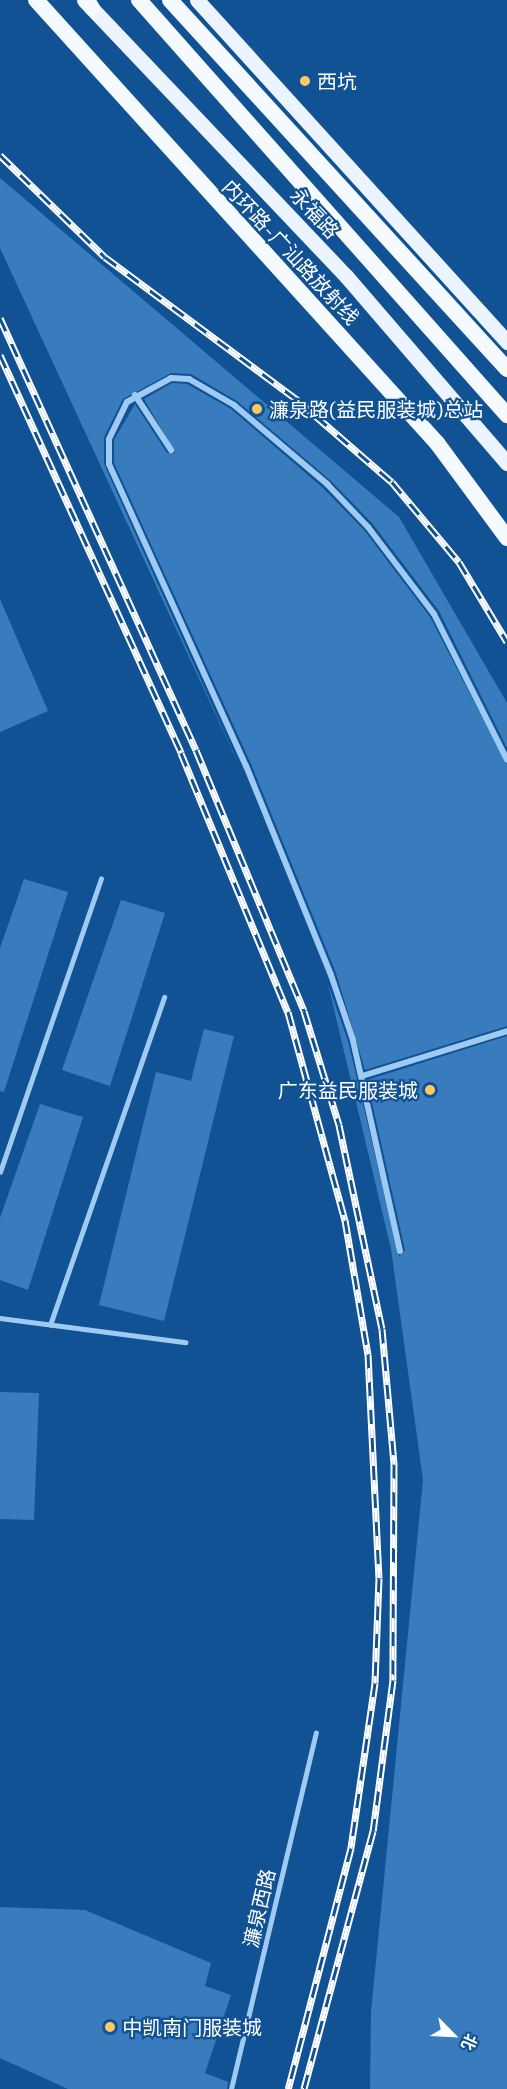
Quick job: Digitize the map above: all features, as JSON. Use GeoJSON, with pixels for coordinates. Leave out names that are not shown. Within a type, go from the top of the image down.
{"type":"FeatureCollection","features":[{"type":"Feature","properties":{"kind":"highway","name":"内环路-广汕路放射线"},"geometry":{"type":"LineString","coordinates":[[36,0],[437,443],[507,538]]}},
{"type":"Feature","properties":{"kind":"highway"},"geometry":{"type":"LineString","coordinates":[[139,0],[507,415]]}},
{"type":"Feature","properties":{"kind":"highway"},"geometry":{"type":"LineString","coordinates":[[170,0],[507,369]]}},
{"type":"Feature","properties":{"kind":"main road"},"geometry":{"type":"LineString","coordinates":[[197,0],[507,342]]}},
{"type":"Feature","properties":{"kind":"main road","name":"永福路"},"geometry":{"type":"LineString","coordinates":[[88,3],[354,285],[507,463]]}},
{"type":"Feature","properties":{"kind":"street"},"geometry":{"type":"LineString","coordinates":[[399,1251],[362,1076],[331,975],[246,766],[109,464],[109,439],[117,417],[135,395],[171,378],[189,379],[210,389],[276,438],[327,484],[368,527],[434,614],[507,760]]}},
{"type":"Feature","properties":{"kind":"street"},"geometry":{"type":"LineString","coordinates":[[135,395],[171,450]]}},
{"type":"Feature","properties":{"kind":"street"},"geometry":{"type":"LineString","coordinates":[[362,1076],[507,1031]]}},
{"type":"Feature","properties":{"kind":"lane"},"geometry":{"type":"LineString","coordinates":[[0,1172],[101,879]]}},
{"type":"Feature","properties":{"kind":"lane"},"geometry":{"type":"LineString","coordinates":[[50,1324],[164,997]]}},
{"type":"Feature","properties":{"kind":"lane"},"geometry":{"type":"LineString","coordinates":[[0,1318],[185,1342]]}},
{"type":"Feature","properties":{"kind":"lane","name":"濂泉西路"},"geometry":{"type":"LineString","coordinates":[[231,2089],[316,1733]]}},
{"type":"Feature","properties":{"kind":"building"},"geometry":{"type":"Polygon","coordinates":[[[0,178],[399,517],[507,703],[507,748],[439,611],[372,523],[330,480],[237,401],[191,374],[171,373],[123,399],[104,437],[104,464],[244,776],[0,248],[0,178]]]}},
{"type":"Feature","properties":{"kind":"building"},"geometry":{"type":"Polygon","coordinates":[[[172,383],[187,384],[231,409],[323,488],[364,530],[430,617],[507,765],[507,1026],[365,1070],[336,973],[251,764],[114,463],[114,440],[135,404],[167,453],[175,453],[144,399],[172,383]]]}},
{"type":"Feature","properties":{"kind":"building"},"geometry":{"type":"Polygon","coordinates":[[[0,599],[48,711],[0,732],[0,599]]]}},
{"type":"Feature","properties":{"kind":"building"},"geometry":{"type":"Polygon","coordinates":[[[24,879],[68,892],[4,1092],[0,1091],[0,948],[24,879]]]}},
{"type":"Feature","properties":{"kind":"building"},"geometry":{"type":"Polygon","coordinates":[[[121,900],[165,913],[110,1086],[62,1070],[121,900]]]}},
{"type":"Feature","properties":{"kind":"building"},"geometry":{"type":"Polygon","coordinates":[[[328,984],[348,1041],[399,1256],[405,1250],[367,1080],[507,1036],[507,2089],[370,2089],[371,2012],[423,1480],[391,1249],[328,984]]]}},
{"type":"Feature","properties":{"kind":"building"},"geometry":{"type":"Polygon","coordinates":[[[204,1029],[234,1036],[164,1321],[99,1305],[156,1072],[191,1081],[204,1029]]]}},
{"type":"Feature","properties":{"kind":"building"},"geometry":{"type":"Polygon","coordinates":[[[40,1104],[83,1117],[28,1290],[0,1280],[0,1218],[40,1104]]]}},
{"type":"Feature","properties":{"kind":"building"},"geometry":{"type":"Polygon","coordinates":[[[0,1392],[39,1393],[34,1520],[0,1519],[0,1392]]]}},
{"type":"Feature","properties":{"kind":"building","name":"中凯南门服装城"},"geometry":{"type":"Polygon","coordinates":[[[0,1907],[85,1910],[211,1963],[205,1986],[231,1995],[205,2073],[228,2082],[227,2089],[68,2089],[0,2058],[0,1907]]]}},
{"type":"Feature","properties":{"kind":"railway"},"geometry":{"type":"LineString","coordinates":[[0,155],[105,257],[295,398],[392,482],[459,562],[507,642]]}},
{"type":"Feature","properties":{"kind":"railway"},"geometry":{"type":"LineString","coordinates":[[0,318],[196,750],[304,1011],[339,1125],[382,1329],[394,1464],[393,1680],[373,1831],[304,2089]]}},
{"type":"Feature","properties":{"kind":"railway"},"geometry":{"type":"LineString","coordinates":[[0,355],[181,753],[288,1012],[345,1220],[368,1354],[379,1578],[375,1683],[351,1848],[288,2089]]}},
{"type":"Feature","properties":{"kind":"place","name":"西坑"},"geometry":{"type":"Point","coordinates":[305,81]}},
{"type":"Feature","properties":{"kind":"place","name":"濂泉路(益民服装城)总站"},"geometry":{"type":"Point","coordinates":[257,409]}},
{"type":"Feature","properties":{"kind":"place","name":"广东益民服装城"},"geometry":{"type":"Point","coordinates":[430,1090]}},
{"type":"Feature","properties":{"kind":"place","name":"中凯南门服装城"},"geometry":{"type":"Point","coordinates":[110,2027]}}]}
